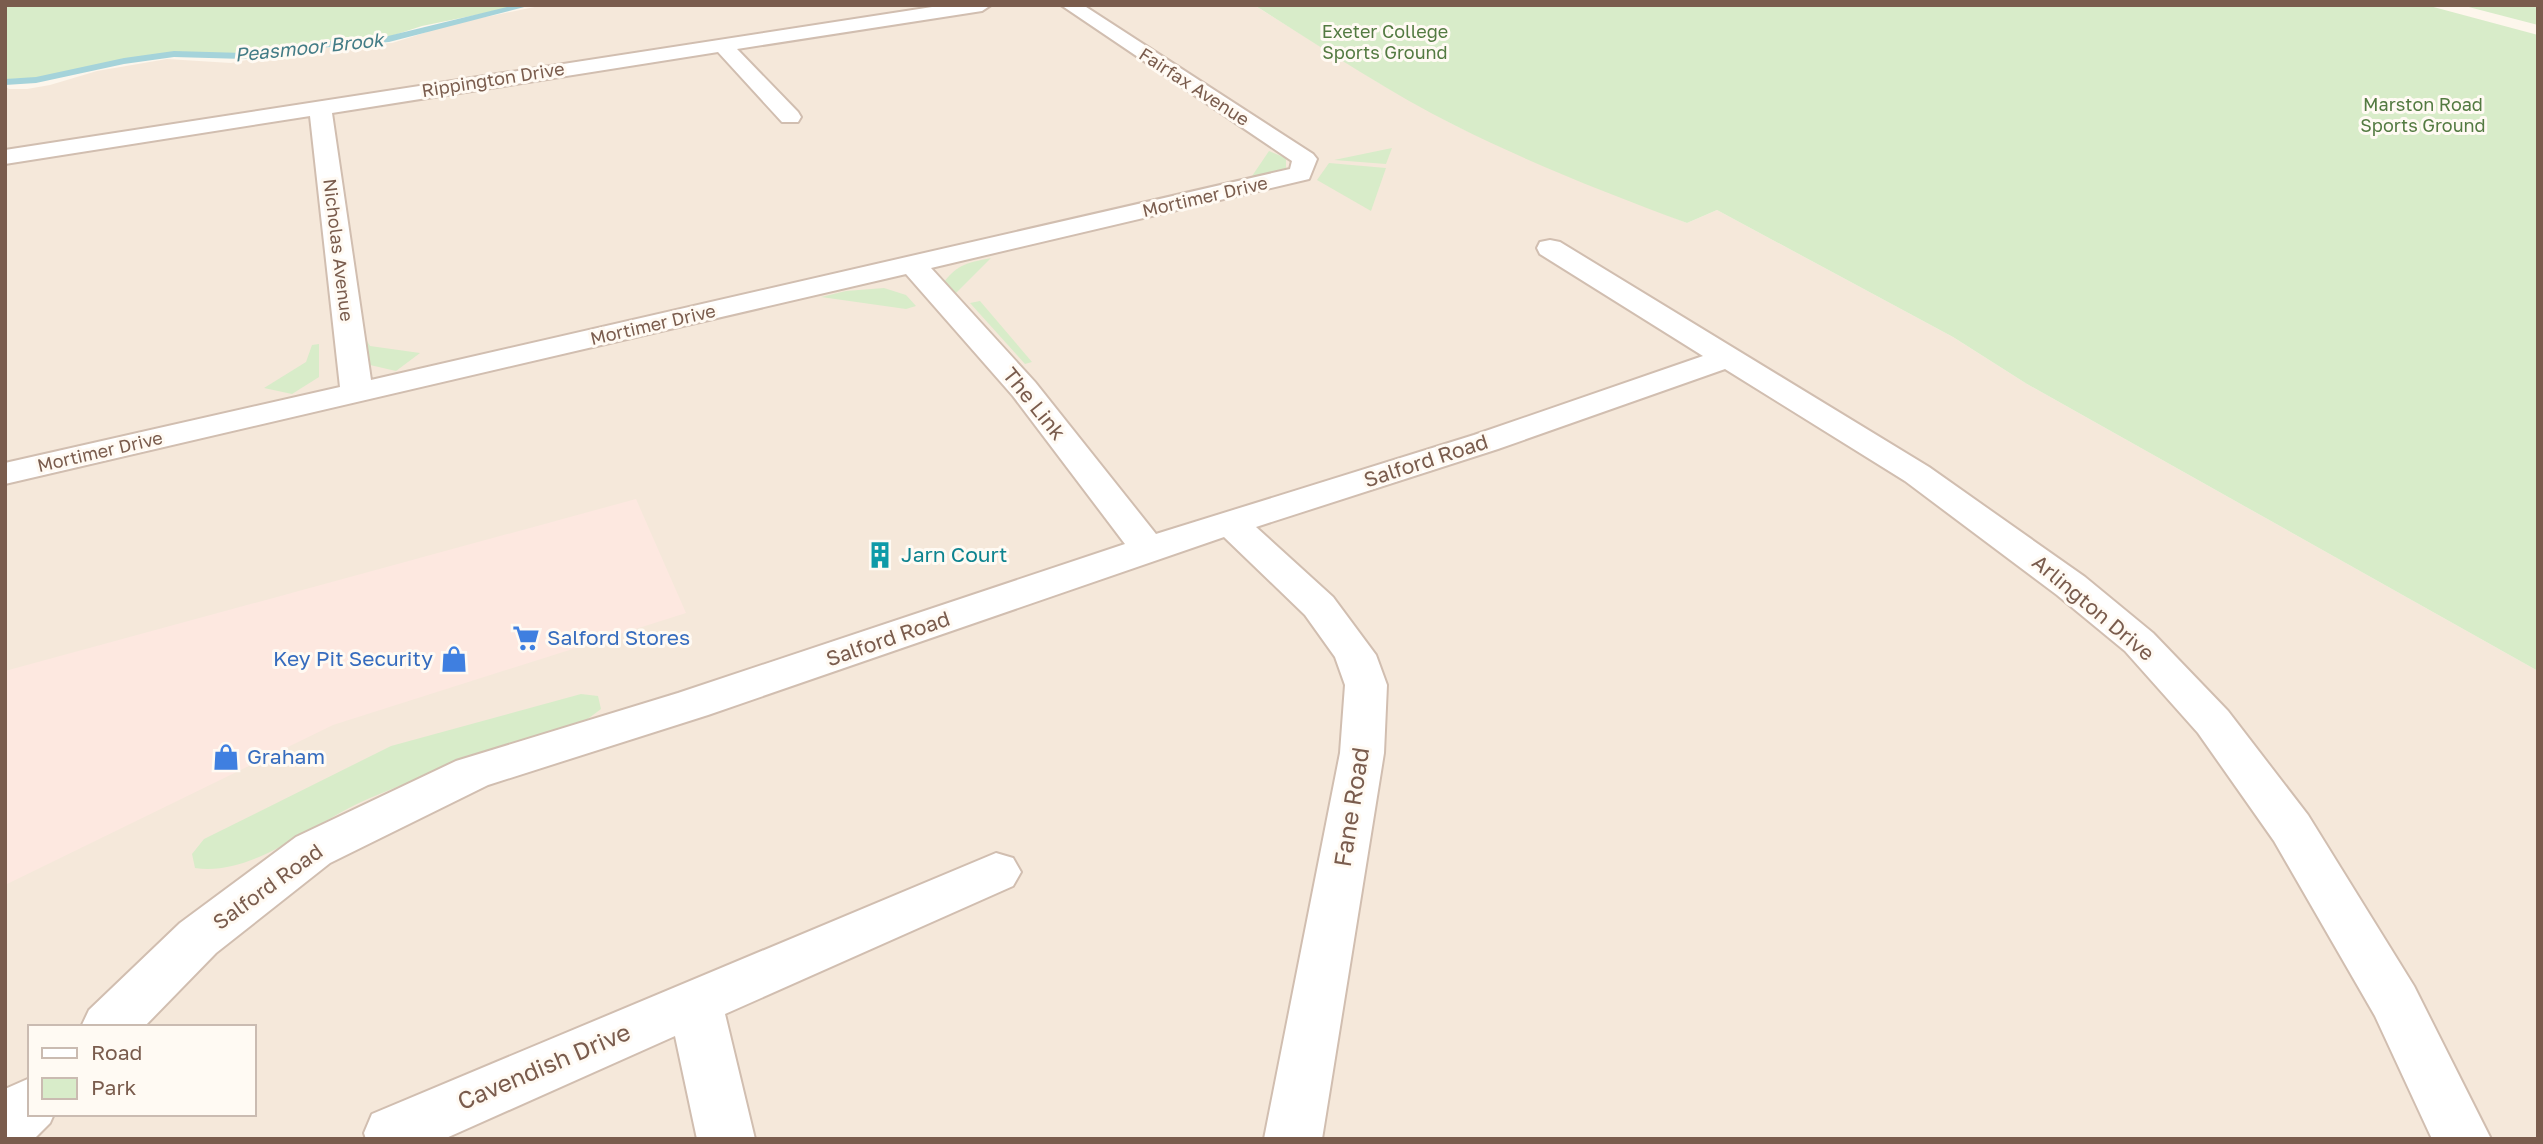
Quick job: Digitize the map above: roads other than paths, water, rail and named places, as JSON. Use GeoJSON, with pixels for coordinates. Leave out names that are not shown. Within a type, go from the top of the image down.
{"type":"FeatureCollection","features":[{"type":"Feature","properties":{"kind":"street","name":"Rippington Drive"},"geometry":{"type":"LineString","coordinates":[[5,157],[982,5]]}},
{"type":"Feature","properties":{"kind":"street","name":"Fairfax Avenue"},"geometry":{"type":"LineString","coordinates":[[1070,5],[1305,159],[1300,174]]}},
{"type":"Feature","properties":{"kind":"street"},"geometry":{"type":"LineString","coordinates":[[722,45],[790,117]]}},
{"type":"Feature","properties":{"kind":"street","name":"Nicholas Avenue"},"geometry":{"type":"LineString","coordinates":[[320,107],[357,393]]}},
{"type":"Feature","properties":{"kind":"street","name":"Mortimer Drive"},"geometry":{"type":"LineString","coordinates":[[5,474],[1300,174]]}},
{"type":"Feature","properties":{"kind":"street","name":"Arlington Drive"},"geometry":{"type":"LineString","coordinates":[[1550,248],[1917,474],[2071,586],[2139,642],[2213,722],[2291,828],[2395,1002],[2462,1139]]}},
{"type":"Feature","properties":{"kind":"street","name":"The Link"},"geometry":{"type":"LineString","coordinates":[[913,265],[1024,390],[1148,549]]}},
{"type":"Feature","properties":{"kind":"street","name":"Salford Road"},"geometry":{"type":"LineString","coordinates":[[110,1025],[198,938],[313,850],[472,773],[693,704],[1148,549],[1486,442],[1726,358]]}},
{"type":"Feature","properties":{"kind":"street","name":"Fane Road"},"geometry":{"type":"LineString","coordinates":[[1230,523],[1319,606],[1355,654],[1366,685],[1360,766],[1293,1139]]}},
{"type":"Feature","properties":{"kind":"street","name":"Cavendish Drive"},"geometry":{"type":"LineString","coordinates":[[393,1133],[996,872]]}},
{"type":"Feature","properties":{"kind":"street"},"geometry":{"type":"LineString","coordinates":[[695,1002],[726,1139]]}},
{"type":"Feature","properties":{"kind":"street"},"geometry":{"type":"LineString","coordinates":[[5,1128],[28,1106]]}},
{"type":"Feature","properties":{"kind":"waterway","name":"Peasmoor Brook"},"geometry":{"type":"LineString","coordinates":[[5,82],[36,80],[124,61],[174,54],[244,56],[308,46],[389,39],[441,24],[528,5]]}},
{"type":"Feature","properties":{"kind":"place","name":"Jarn Court"},"geometry":{"type":"Point","coordinates":[880,555]}},
{"type":"Feature","properties":{"kind":"place","name":"Salford Stores"},"geometry":{"type":"Point","coordinates":[526,638]}},
{"type":"Feature","properties":{"kind":"place","name":"Key Pit Security"},"geometry":{"type":"Point","coordinates":[454,659]}},
{"type":"Feature","properties":{"kind":"place","name":"Graham"},"geometry":{"type":"Point","coordinates":[226,757]}},
{"type":"Feature","properties":{"kind":"park label","name":"Exeter College Sports Ground"},"geometry":{"type":"Point","coordinates":[1385,42]}},
{"type":"Feature","properties":{"kind":"park label","name":"Marston Road Sports Ground"},"geometry":{"type":"Point","coordinates":[2423,115]}}]}
